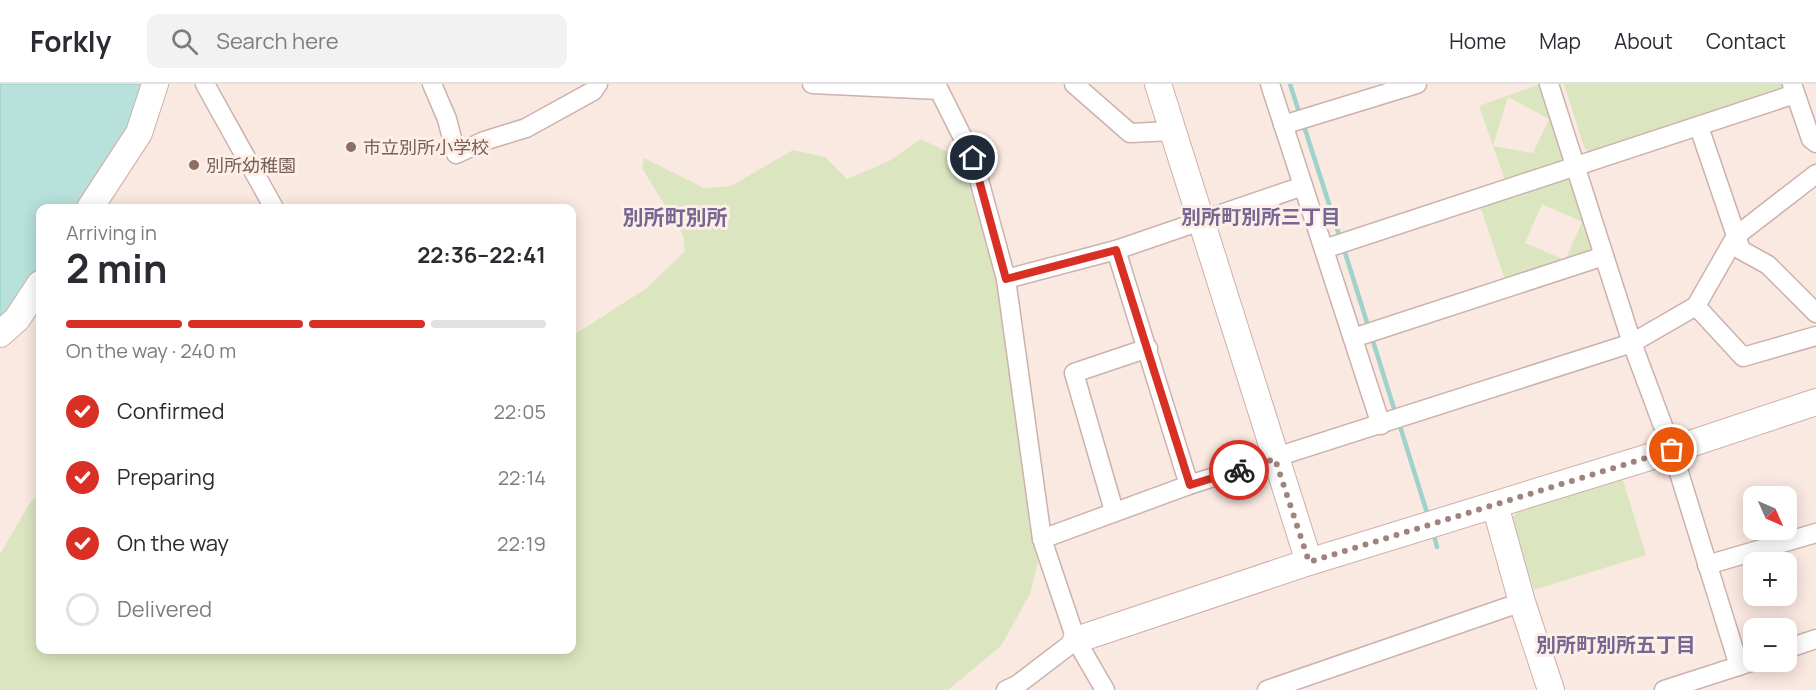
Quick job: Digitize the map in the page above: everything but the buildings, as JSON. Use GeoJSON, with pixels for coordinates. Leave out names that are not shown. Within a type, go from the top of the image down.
{"type":"FeatureCollection","features":[{"type":"Feature","properties":{"kind":"street"},"geometry":{"type":"LineString","coordinates":[[93,204],[139,133],[155,84]]}},
{"type":"Feature","properties":{"kind":"street"},"geometry":{"type":"LineString","coordinates":[[205,84],[272,204]]}},
{"type":"Feature","properties":{"kind":"street"},"geometry":{"type":"LineString","coordinates":[[432,84],[447,119],[456,154],[484,141],[526,128],[593,91],[598,84]]}},
{"type":"Feature","properties":{"kind":"street"},"geometry":{"type":"LineString","coordinates":[[812,84],[939,90],[973,158],[1006,279],[1041,539],[1076,640],[1105,690]]}},
{"type":"Feature","properties":{"kind":"street"},"geometry":{"type":"LineString","coordinates":[[1074,84],[1130,133],[1172,131]]}},
{"type":"Feature","properties":{"kind":"street"},"geometry":{"type":"LineString","coordinates":[[1158,84],[1309,562]]}},
{"type":"Feature","properties":{"kind":"street"},"geometry":{"type":"LineString","coordinates":[[1270,84],[1381,425]]}},
{"type":"Feature","properties":{"kind":"street"},"geometry":{"type":"LineString","coordinates":[[1283,125],[1417,84]]}},
{"type":"Feature","properties":{"kind":"street"},"geometry":{"type":"LineString","coordinates":[[1549,84],[1577,165],[1632,343],[1672,450],[1707,565],[1743,655]]}},
{"type":"Feature","properties":{"kind":"street"},"geometry":{"type":"LineString","coordinates":[[1324,249],[1699,127],[1793,89],[1811,139],[1816,143]]}},
{"type":"Feature","properties":{"kind":"street"},"geometry":{"type":"LineString","coordinates":[[1699,127],[1741,250],[1768,265],[1816,313]]}},
{"type":"Feature","properties":{"kind":"street"},"geometry":{"type":"LineString","coordinates":[[1041,539],[1190,485],[1632,343],[1696,306],[1736,236],[1816,174]]}},
{"type":"Feature","properties":{"kind":"street"},"geometry":{"type":"LineString","coordinates":[[1006,279],[1116,250],[1303,186]]}},
{"type":"Feature","properties":{"kind":"street"},"geometry":{"type":"LineString","coordinates":[[1116,250],[1190,485]]}},
{"type":"Feature","properties":{"kind":"street"},"geometry":{"type":"LineString","coordinates":[[1353,338],[1604,256]]}},
{"type":"Feature","properties":{"kind":"street"},"geometry":{"type":"LineString","coordinates":[[0,334],[17,319],[36,290]]}},
{"type":"Feature","properties":{"kind":"street"},"geometry":{"type":"LineString","coordinates":[[1696,306],[1743,357],[1816,336]]}},
{"type":"Feature","properties":{"kind":"street"},"geometry":{"type":"LineString","coordinates":[[1114,511],[1074,373],[1148,348]]}},
{"type":"Feature","properties":{"kind":"street"},"geometry":{"type":"LineString","coordinates":[[1006,690],[1017,685],[1076,640],[1309,562],[1672,450],[1816,402]]}},
{"type":"Feature","properties":{"kind":"street"},"geometry":{"type":"LineString","coordinates":[[1495,505],[1522,602],[1551,690]]}},
{"type":"Feature","properties":{"kind":"street"},"geometry":{"type":"LineString","coordinates":[[1707,565],[1816,533]]}},
{"type":"Feature","properties":{"kind":"street"},"geometry":{"type":"LineString","coordinates":[[1267,690],[1522,602]]}},
{"type":"Feature","properties":{"kind":"street"},"geometry":{"type":"LineString","coordinates":[[1797,645],[1816,639]]}},
{"type":"Feature","properties":{"kind":"street"},"geometry":{"type":"LineString","coordinates":[[1664,690],[1743,664]]}},
{"type":"Feature","properties":{"kind":"green space"},"geometry":{"type":"Polygon","coordinates":[[[1540,84],[1566,156],[1560,165],[1506,183],[1493,146],[1479,106],[1540,84]],[[1508,97],[1493,146],[1533,153],[1549,119],[1508,97]]]}},
{"type":"Feature","properties":{"kind":"green space"},"geometry":{"type":"Polygon","coordinates":[[[1564,84],[1786,84],[1781,96],[1591,156],[1584,147],[1564,84]]]}},
{"type":"Feature","properties":{"kind":"green space"},"geometry":{"type":"Polygon","coordinates":[[[921,139],[960,158],[982,229],[1026,397],[1046,529],[1030,594],[1001,646],[948,690],[0,690],[0,554],[31,501],[36,498],[36,654],[576,654],[576,333],[647,288],[685,251],[683,235],[642,168],[644,158],[704,188],[731,186],[793,150],[825,157],[847,179],[889,161],[921,139]]]}},
{"type":"Feature","properties":{"kind":"green space"},"geometry":{"type":"Polygon","coordinates":[[[1565,178],[1573,183],[1592,244],[1588,254],[1506,283],[1480,206],[1565,178]],[[1542,204],[1525,243],[1565,260],[1582,222],[1542,204]]]}},
{"type":"Feature","properties":{"kind":"green space"},"geometry":{"type":"Polygon","coordinates":[[[1622,477],[1646,555],[1534,590],[1511,520],[1517,512],[1622,477]]]}},
{"type":"Feature","properties":{"kind":"water"},"geometry":{"type":"Polygon","coordinates":[[[0,84],[146,84],[139,109],[82,204],[36,204],[36,274],[24,293],[0,319],[0,84]]]}},
{"type":"Feature","properties":{"kind":"waterway"},"geometry":{"type":"LineString","coordinates":[[1290,84],[1300,115]]}},
{"type":"Feature","properties":{"kind":"waterway"},"geometry":{"type":"LineString","coordinates":[[1303,123],[1340,238]]}},
{"type":"Feature","properties":{"kind":"waterway"},"geometry":{"type":"LineString","coordinates":[[1343,246],[1369,329]]}},
{"type":"Feature","properties":{"kind":"waterway"},"geometry":{"type":"LineString","coordinates":[[1372,338],[1396,415]]}},
{"type":"Feature","properties":{"kind":"waterway"},"geometry":{"type":"LineString","coordinates":[[1399,423],[1428,516]]}},
{"type":"Feature","properties":{"kind":"waterway"},"geometry":{"type":"LineString","coordinates":[[1433,532],[1437,547]]}},
{"type":"Feature","properties":{"kind":"way so far"},"geometry":{"type":"LineString","coordinates":[[1239,470],[1275,459],[1309,562],[1672,450]]}},
{"type":"Feature","properties":{"kind":"place","name":"市立別所小学校"},"geometry":{"type":"Point","coordinates":[351,147]}},
{"type":"Feature","properties":{"kind":"place","name":"別所幼稚園"},"geometry":{"type":"Point","coordinates":[194,165]}},
{"type":"Feature","properties":{"kind":"district","name":"別所町別所三丁目"},"geometry":{"type":"Point","coordinates":[1261,216]}},
{"type":"Feature","properties":{"kind":"district","name":"別所町別所"},"geometry":{"type":"Point","coordinates":[675,217]}},
{"type":"Feature","properties":{"kind":"district","name":"別所町別所五丁目"},"geometry":{"type":"Point","coordinates":[1616,644]}},
{"type":"Feature","properties":{"kind":"route"},"geometry":{"type":"LineString","coordinates":[[973,158],[1006,279],[1116,250],[1190,485],[1239,470]]}}]}
